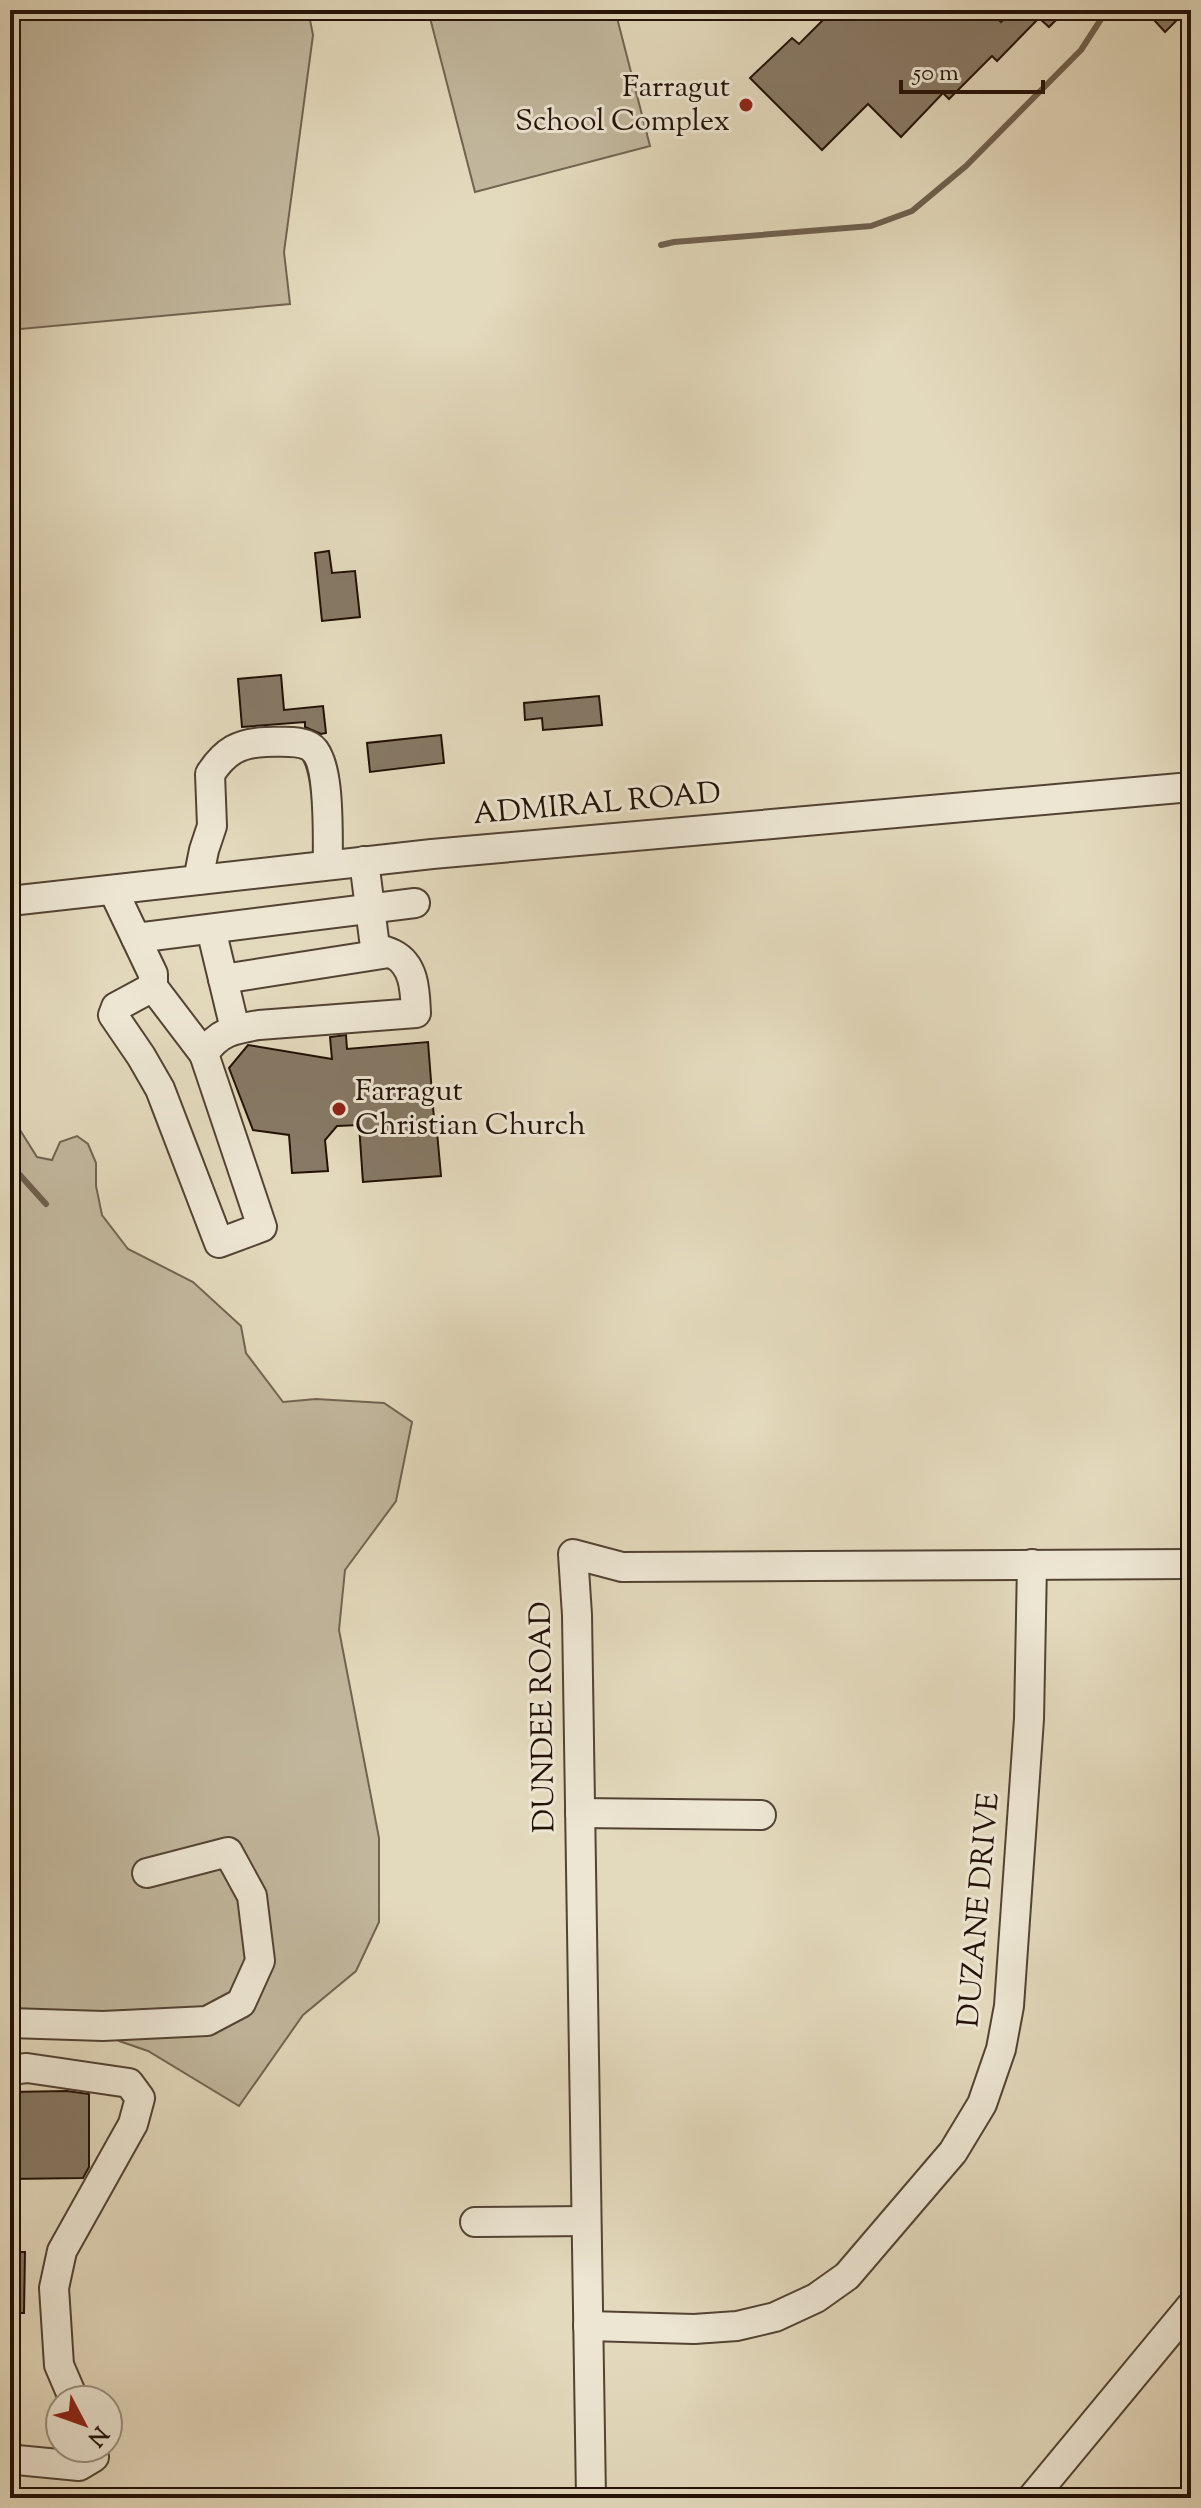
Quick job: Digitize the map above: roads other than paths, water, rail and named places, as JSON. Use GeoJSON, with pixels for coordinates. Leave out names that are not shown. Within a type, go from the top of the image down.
{"type":"FeatureCollection","features":[{"type":"Feature","properties":{"kind":"street"},"geometry":{"type":"LineString","coordinates":[[198,880],[212,826],[210,774],[231,749],[265,742],[298,743],[315,751],[322,766],[327,802],[328,865]]}},
{"type":"Feature","properties":{"kind":"street","name":"ADMIRAL ROAD"},"geometry":{"type":"LineString","coordinates":[[10,901],[364,861],[1191,787]]}},
{"type":"Feature","properties":{"kind":"street"},"geometry":{"type":"LineString","coordinates":[[204,1054],[212,1040],[235,1029],[416,1013],[414,981],[407,967],[396,955],[375,947],[364,861]]}},
{"type":"Feature","properties":{"kind":"street"},"geometry":{"type":"LineString","coordinates":[[113,890],[153,974],[153,987],[204,1054],[262,1227],[219,1243],[160,1089],[113,1015],[116,1007],[153,987]]}},
{"type":"Feature","properties":{"kind":"street"},"geometry":{"type":"LineString","coordinates":[[136,938],[415,903]]}},
{"type":"Feature","properties":{"kind":"street"},"geometry":{"type":"LineString","coordinates":[[211,929],[235,1029]]}},
{"type":"Feature","properties":{"kind":"street"},"geometry":{"type":"LineString","coordinates":[[223,979],[389,953]]}},
{"type":"Feature","properties":{"kind":"street","name":"DUNDEE ROAD"},"geometry":{"type":"LineString","coordinates":[[591,2498],[577,1615],[573,1554],[622,1567],[1191,1564]]}},
{"type":"Feature","properties":{"kind":"street","name":"DUZANE DRIVE"},"geometry":{"type":"LineString","coordinates":[[588,2326],[694,2329],[737,2326],[775,2317],[816,2298],[847,2276],[953,2152],[982,2104],[1001,2049],[1009,2006],[1029,1719],[1032,1564]]}},
{"type":"Feature","properties":{"kind":"street"},"geometry":{"type":"LineString","coordinates":[[580,1813],[761,1815]]}},
{"type":"Feature","properties":{"kind":"street"},"geometry":{"type":"LineString","coordinates":[[10,2023],[103,2026],[207,2021],[241,2003],[260,1961],[252,1896],[228,1852],[147,1873]]}},
{"type":"Feature","properties":{"kind":"street"},"geometry":{"type":"LineString","coordinates":[[10,2070],[27,2068],[129,2083],[140,2098],[133,2124],[62,2251],[54,2288],[59,2365],[67,2384]]}},
{"type":"Feature","properties":{"kind":"street"},"geometry":{"type":"LineString","coordinates":[[475,2222],[586,2221]]}},
{"type":"Feature","properties":{"kind":"street"},"geometry":{"type":"LineString","coordinates":[[1032,2498],[1191,2306]]}},
{"type":"Feature","properties":{"kind":"street"},"geometry":{"type":"LineString","coordinates":[[10,2456],[17,2460],[44,2463]]}},
{"type":"Feature","properties":{"kind":"street"},"geometry":{"type":"LineString","coordinates":[[58,2464],[82,2464]]}},
{"type":"Feature","properties":{"kind":"waterway"},"geometry":{"type":"LineString","coordinates":[[661,245],[871,226],[912,211],[966,166],[1081,50],[1107,10]]}},
{"type":"Feature","properties":{"kind":"waterway"},"geometry":{"type":"LineString","coordinates":[[10,1164],[46,1204]]}},
{"type":"Feature","properties":{"kind":"place","name":"Farragut School Complex"},"geometry":{"type":"Point","coordinates":[746,105]}},
{"type":"Feature","properties":{"kind":"place","name":"Farragut Christian Church"},"geometry":{"type":"Point","coordinates":[339,1109]}}]}
